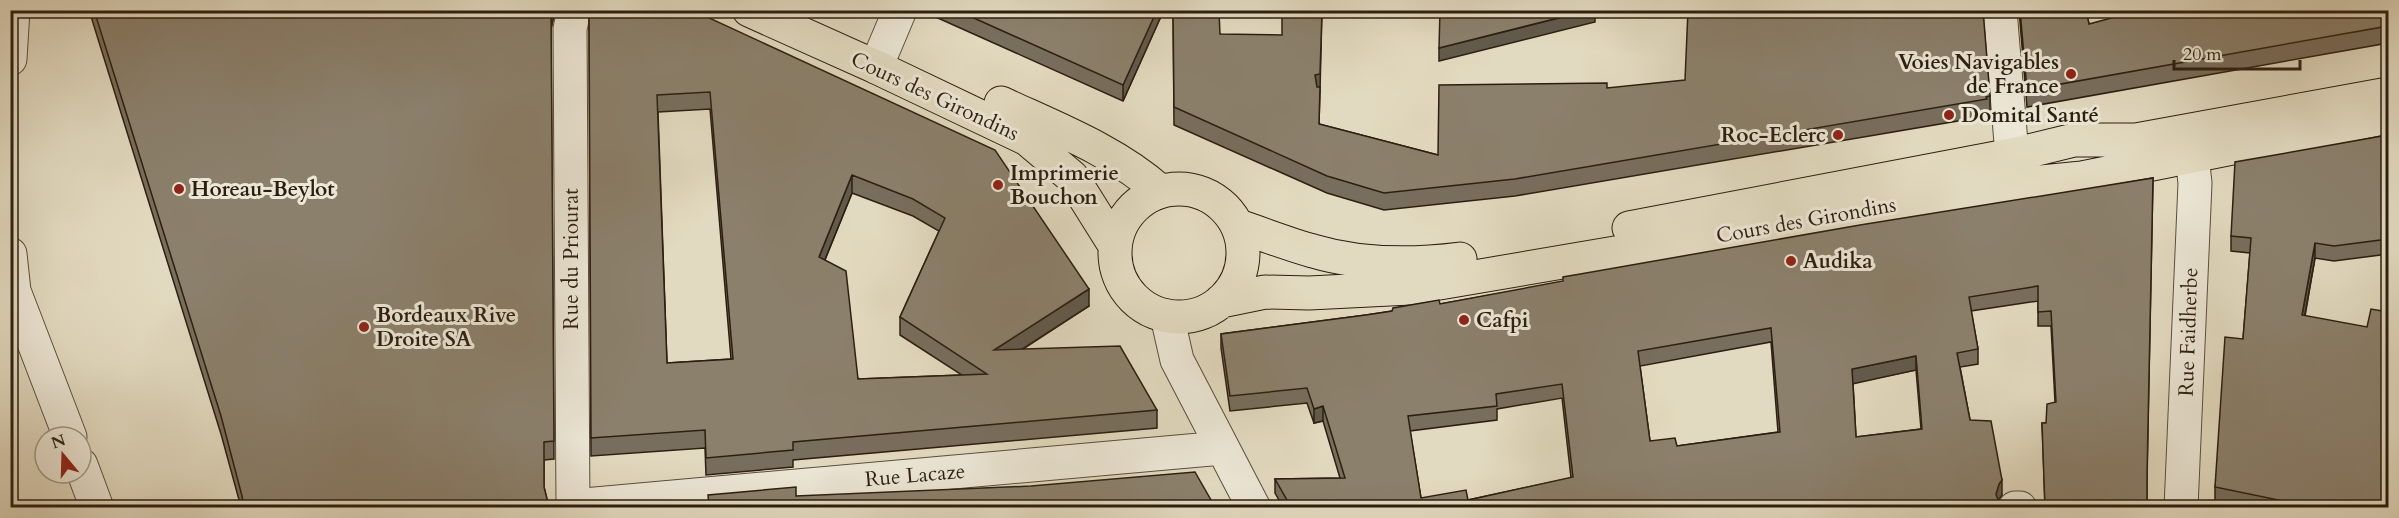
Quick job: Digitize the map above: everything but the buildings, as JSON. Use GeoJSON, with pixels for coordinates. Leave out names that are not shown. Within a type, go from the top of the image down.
{"type":"FeatureCollection","features":[{"type":"Feature","properties":{"kind":"main road","name":"Cours des Girondins"},"geometry":{"type":"LineString","coordinates":[[749,10],[880,58],[1091,145],[1150,182],[1160,191]]}},
{"type":"Feature","properties":{"kind":"main road","name":"Cours des Girondins"},"geometry":{"type":"LineString","coordinates":[[798,10],[1027,139],[1072,177],[1114,244],[1119,277],[1126,291],[1152,312],[1167,316],[1186,316],[1205,312],[1221,301],[1234,285],[1242,266],[1243,246],[1238,226]]}},
{"type":"Feature","properties":{"kind":"main road","name":"Cours des Girondins"},"geometry":{"type":"LineString","coordinates":[[1238,226],[1314,252],[1365,261],[1430,263],[1470,258],[2012,155],[2074,140],[2136,140],[2388,94]]}},
{"type":"Feature","properties":{"kind":"main road","name":"Cours des Girondins"},"geometry":{"type":"LineString","coordinates":[[1221,301],[1265,292],[1309,293],[1410,288],[2020,184],[2082,178],[2388,117]]}},
{"type":"Feature","properties":{"kind":"main road"},"geometry":{"type":"LineString","coordinates":[[1114,244],[1119,227],[1129,211],[1143,199],[1160,191],[1178,188],[1196,190],[1213,198],[1228,210],[1238,226]]}},
{"type":"Feature","properties":{"kind":"street"},"geometry":{"type":"LineString","coordinates":[[10,59],[13,10]]}},
{"type":"Feature","properties":{"kind":"street","name":"Rue du Priourat"},"geometry":{"type":"LineString","coordinates":[[573,507],[570,29],[574,10]]}},
{"type":"Feature","properties":{"kind":"street"},"geometry":{"type":"LineString","coordinates":[[880,58],[900,10]]}},
{"type":"Feature","properties":{"kind":"street"},"geometry":{"type":"LineString","coordinates":[[2000,10],[2012,155]]}},
{"type":"Feature","properties":{"kind":"street","name":"Rue Faidherbe"},"geometry":{"type":"LineString","coordinates":[[2181,507],[2195,183],[2192,156]]}},
{"type":"Feature","properties":{"kind":"street"},"geometry":{"type":"LineString","coordinates":[[10,254],[14,291],[65,425]]}},
{"type":"Feature","properties":{"kind":"street"},"geometry":{"type":"LineString","coordinates":[[1167,316],[1177,360],[1254,507]]}},
{"type":"Feature","properties":{"kind":"street","name":"Rue Lacaze"},"geometry":{"type":"LineString","coordinates":[[573,507],[1222,448]]}},
{"type":"Feature","properties":{"kind":"street"},"geometry":{"type":"LineString","coordinates":[[89,485],[97,507]]}},
{"type":"Feature","properties":{"kind":"street"},"geometry":{"type":"LineString","coordinates":[[2014,507],[2020,507]]}},
{"type":"Feature","properties":{"kind":"place","name":"Voies Navigables de France"},"geometry":{"type":"Point","coordinates":[2071,74]}},
{"type":"Feature","properties":{"kind":"place","name":"Domital Santé"},"geometry":{"type":"Point","coordinates":[1949,115]}},
{"type":"Feature","properties":{"kind":"place","name":"Roc-Eclerc"},"geometry":{"type":"Point","coordinates":[1838,135]}},
{"type":"Feature","properties":{"kind":"place","name":"Imprimerie Bouchon"},"geometry":{"type":"Point","coordinates":[998,185]}},
{"type":"Feature","properties":{"kind":"place","name":"Horeau-Beylot"},"geometry":{"type":"Point","coordinates":[179,189]}},
{"type":"Feature","properties":{"kind":"place","name":"Audika"},"geometry":{"type":"Point","coordinates":[1791,261]}},
{"type":"Feature","properties":{"kind":"place","name":"Cafpi"},"geometry":{"type":"Point","coordinates":[1464,320]}},
{"type":"Feature","properties":{"kind":"place","name":"Bordeaux Rive Droite SA"},"geometry":{"type":"Point","coordinates":[364,327]}}]}
